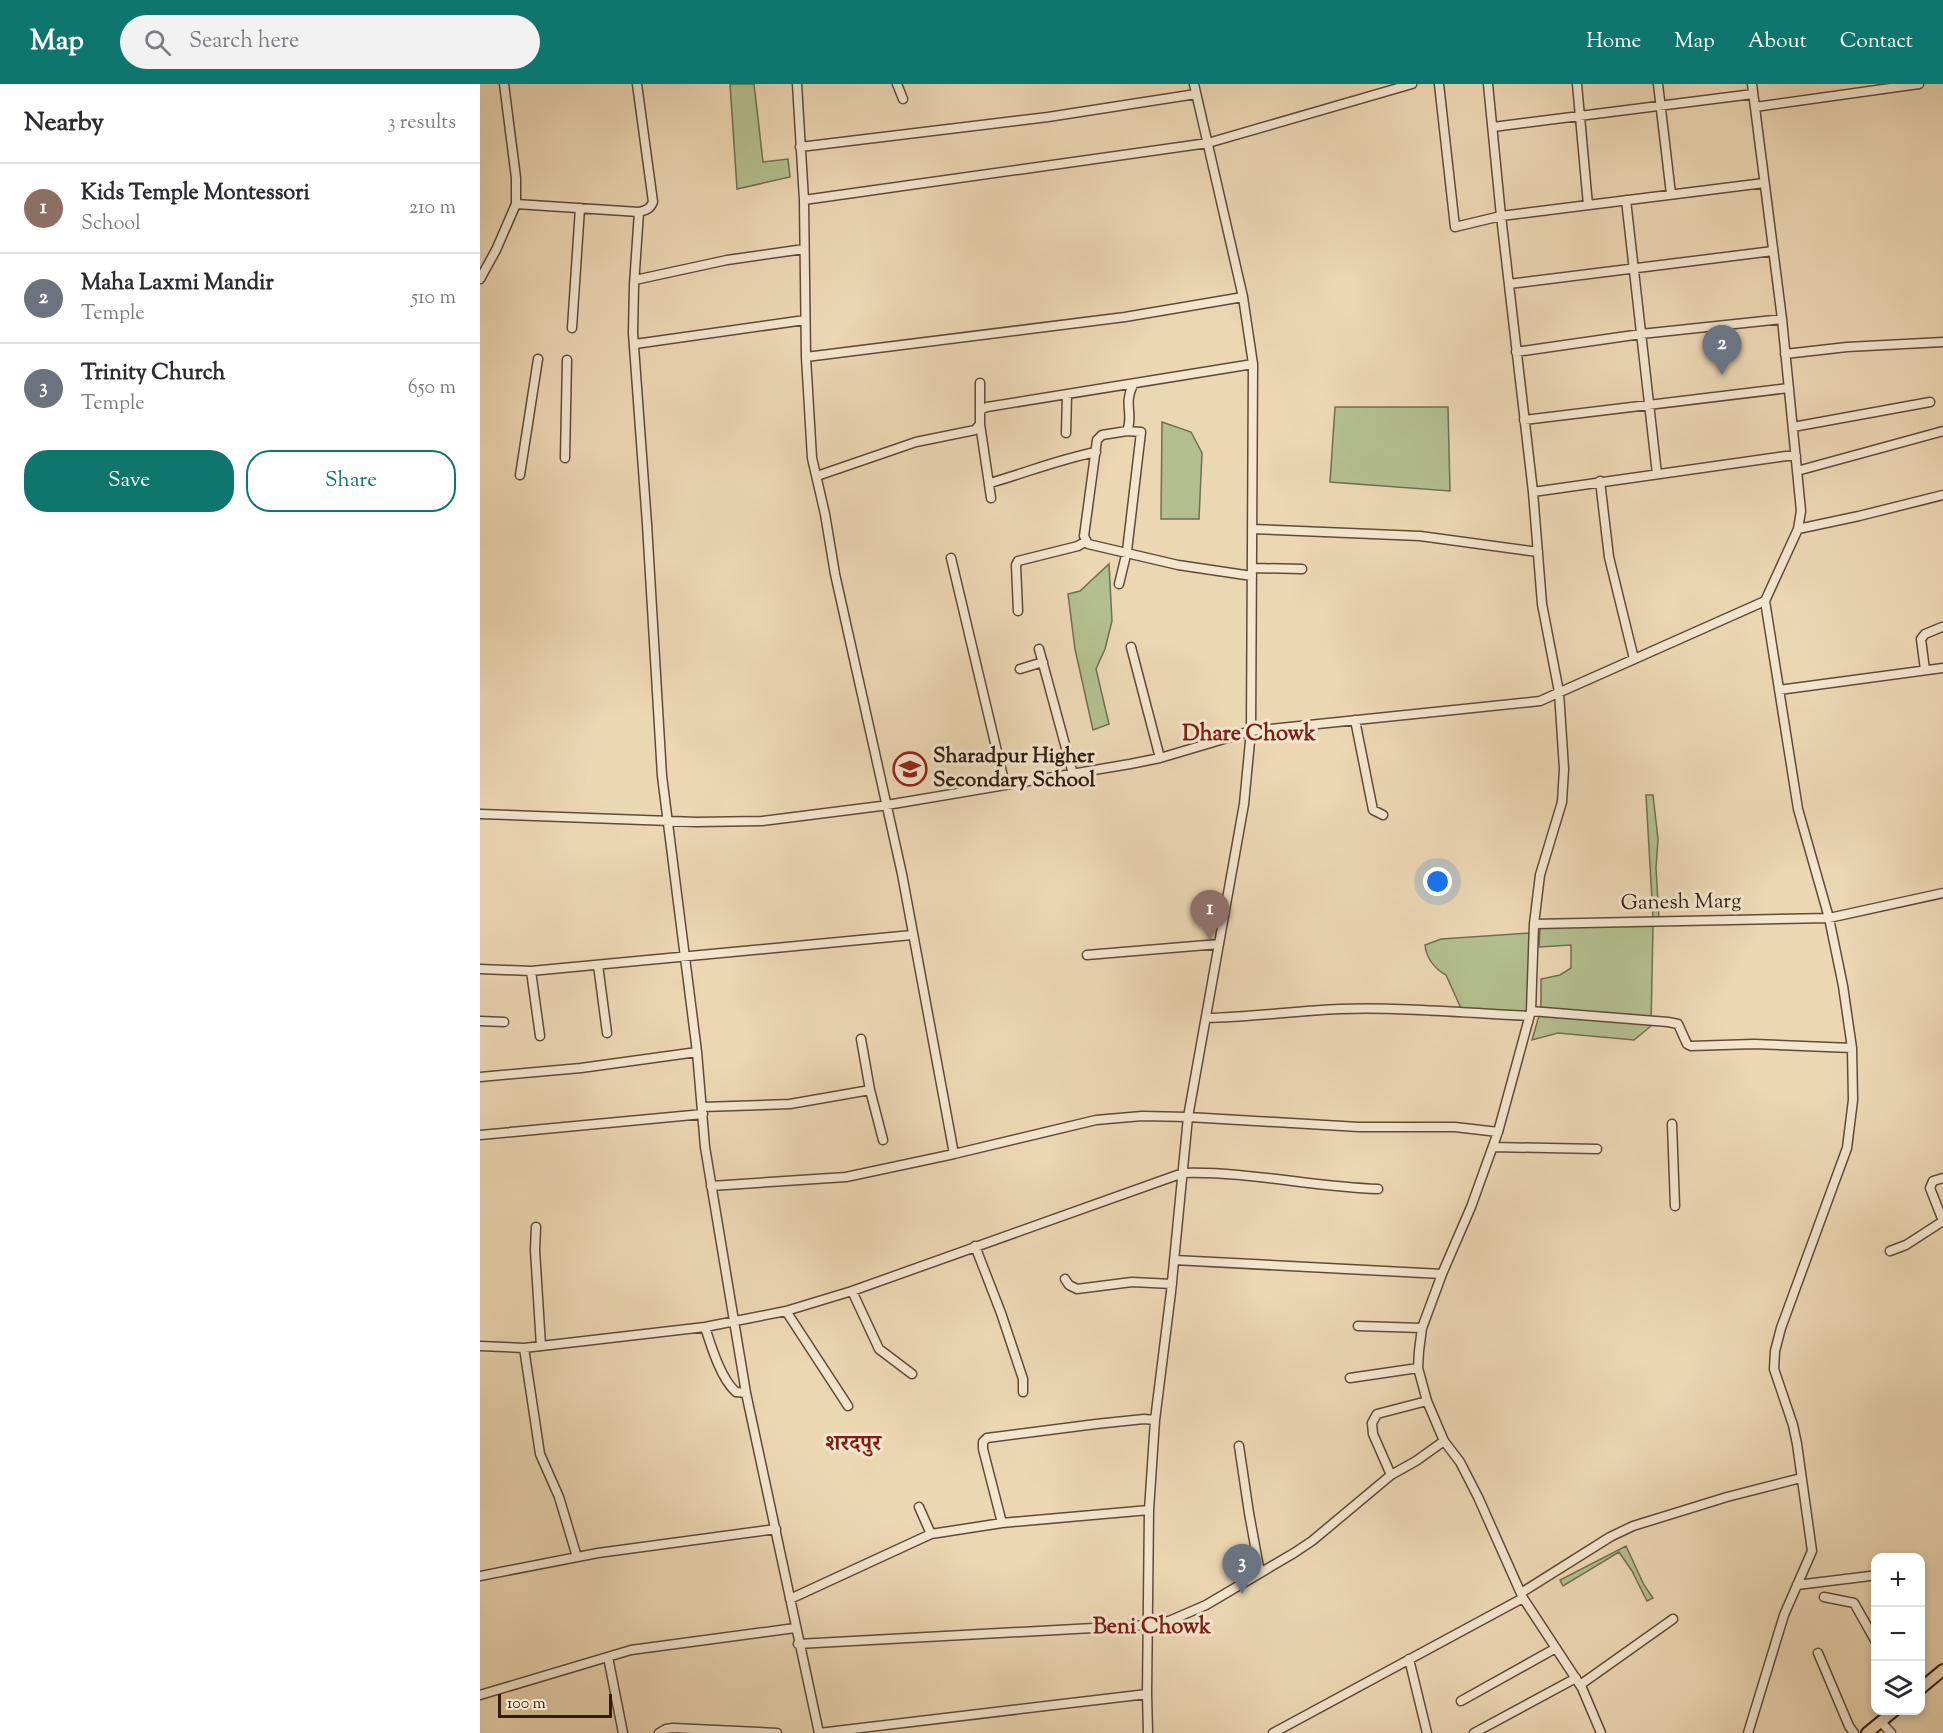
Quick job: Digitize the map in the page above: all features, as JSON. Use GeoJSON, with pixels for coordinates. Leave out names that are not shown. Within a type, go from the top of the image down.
{"type":"FeatureCollection","features":[{"type":"Feature","properties":{"kind":"main road"},"geometry":{"type":"LineString","coordinates":[[1925,1685],[1943,1670]]}},
{"type":"Feature","properties":{"kind":"main road"},"geometry":{"type":"LineString","coordinates":[[1867,1733],[1889,1715]]}},
{"type":"Feature","properties":{"kind":"street"},"geometry":{"type":"LineString","coordinates":[[480,279],[496,250],[516,204],[516,178],[504,84]]}},
{"type":"Feature","properties":{"kind":"street"},"geometry":{"type":"LineString","coordinates":[[516,204],[639,212],[648,210],[653,202],[637,84]]}},
{"type":"Feature","properties":{"kind":"street"},"geometry":{"type":"LineString","coordinates":[[797,84],[804,200],[808,425],[812,458],[835,574],[902,874],[954,1154]]}},
{"type":"Feature","properties":{"kind":"street"},"geometry":{"type":"LineString","coordinates":[[897,84],[903,99]]}},
{"type":"Feature","properties":{"kind":"street"},"geometry":{"type":"LineString","coordinates":[[804,200],[1208,143],[1412,84]]}},
{"type":"Feature","properties":{"kind":"street"},"geometry":{"type":"LineString","coordinates":[[1439,84],[1455,227],[1501,216],[1764,183]]}},
{"type":"Feature","properties":{"kind":"street"},"geometry":{"type":"LineString","coordinates":[[1488,84],[1533,492],[1542,604],[1559,692],[1564,769],[1562,802],[1540,875],[1534,924],[1530,1014],[1498,1132],[1471,1207],[1422,1328],[1418,1368],[1427,1401],[1444,1440],[1460,1462],[1478,1497],[1522,1596],[1578,1681],[1601,1733]]}},
{"type":"Feature","properties":{"kind":"street"},"geometry":{"type":"LineString","coordinates":[[1577,84],[1588,205]]}},
{"type":"Feature","properties":{"kind":"street"},"geometry":{"type":"LineString","coordinates":[[1658,84],[1671,194]]}},
{"type":"Feature","properties":{"kind":"street"},"geometry":{"type":"LineString","coordinates":[[1748,1733],[1784,1616],[1812,1551],[1793,1425],[1774,1369],[1774,1351],[1780,1328],[1847,1148],[1853,1100],[1852,1048],[1843,986],[1829,918],[1798,808],[1766,601],[1798,529],[1802,511],[1782,319],[1752,84]]}},
{"type":"Feature","properties":{"kind":"street"},"geometry":{"type":"LineString","coordinates":[[1755,107],[1922,84]]}},
{"type":"Feature","properties":{"kind":"street"},"geometry":{"type":"LineString","coordinates":[[800,147],[1037,118],[1197,87],[1243,297],[1253,364],[1251,731],[1245,804],[1188,1117],[1172,1284],[1155,1420],[1149,1510],[1148,1733]]}},
{"type":"Feature","properties":{"kind":"street"},"geometry":{"type":"LineString","coordinates":[[1493,127],[1753,94]]}},
{"type":"Feature","properties":{"kind":"street"},"geometry":{"type":"LineString","coordinates":[[1626,200],[1657,474]]}},
{"type":"Feature","properties":{"kind":"street"},"geometry":{"type":"LineString","coordinates":[[572,328],[580,208]]}},
{"type":"Feature","properties":{"kind":"street"},"geometry":{"type":"LineString","coordinates":[[639,212],[634,280],[635,344],[662,776],[697,1052],[711,1186],[733,1322],[798,1644],[819,1733],[1147,1694]]}},
{"type":"Feature","properties":{"kind":"street"},"geometry":{"type":"LineString","coordinates":[[634,280],[727,260],[804,249]]}},
{"type":"Feature","properties":{"kind":"street"},"geometry":{"type":"LineString","coordinates":[[1509,284],[1773,251]]}},
{"type":"Feature","properties":{"kind":"street"},"geometry":{"type":"LineString","coordinates":[[806,357],[1125,317],[1243,297]]}},
{"type":"Feature","properties":{"kind":"street"},"geometry":{"type":"LineString","coordinates":[[1516,352],[1641,334],[1782,319]]}},
{"type":"Feature","properties":{"kind":"street"},"geometry":{"type":"LineString","coordinates":[[635,344],[805,320]]}},
{"type":"Feature","properties":{"kind":"street"},"geometry":{"type":"LineString","coordinates":[[1785,354],[1847,347],[1943,342]]}},
{"type":"Feature","properties":{"kind":"street"},"geometry":{"type":"LineString","coordinates":[[520,475],[538,358]]}},
{"type":"Feature","properties":{"kind":"street"},"geometry":{"type":"LineString","coordinates":[[566,459],[567,360]]}},
{"type":"Feature","properties":{"kind":"street"},"geometry":{"type":"LineString","coordinates":[[982,409],[1253,364]]}},
{"type":"Feature","properties":{"kind":"street"},"geometry":{"type":"LineString","coordinates":[[980,383],[982,409],[980,424],[992,498]]}},
{"type":"Feature","properties":{"kind":"street"},"geometry":{"type":"LineString","coordinates":[[1127,431],[1130,425],[1128,395],[1133,385]]}},
{"type":"Feature","properties":{"kind":"street"},"geometry":{"type":"LineString","coordinates":[[1524,420],[1789,388]]}},
{"type":"Feature","properties":{"kind":"street"},"geometry":{"type":"LineString","coordinates":[[1066,433],[1067,395]]}},
{"type":"Feature","properties":{"kind":"street"},"geometry":{"type":"LineString","coordinates":[[1793,427],[1930,402]]}},
{"type":"Feature","properties":{"kind":"street"},"geometry":{"type":"LineString","coordinates":[[817,476],[916,442],[975,430],[980,424]]}},
{"type":"Feature","properties":{"kind":"street"},"geometry":{"type":"LineString","coordinates":[[1119,584],[1126,553],[1141,432],[1127,431],[1102,435],[1097,440],[1084,536],[1088,544],[1126,553],[1178,565],[1252,572],[1302,568]]}},
{"type":"Feature","properties":{"kind":"street"},"geometry":{"type":"LineString","coordinates":[[1797,471],[1943,431]]}},
{"type":"Feature","properties":{"kind":"street"},"geometry":{"type":"LineString","coordinates":[[990,483],[1066,458],[1096,452]]}},
{"type":"Feature","properties":{"kind":"street"},"geometry":{"type":"LineString","coordinates":[[1533,492],[1796,456]]}},
{"type":"Feature","properties":{"kind":"street"},"geometry":{"type":"LineString","coordinates":[[1600,482],[1609,557],[1634,659]]}},
{"type":"Feature","properties":{"kind":"street"},"geometry":{"type":"LineString","coordinates":[[1798,529],[1943,495]]}},
{"type":"Feature","properties":{"kind":"street"},"geometry":{"type":"LineString","coordinates":[[1252,529],[1420,536],[1538,552]]}},
{"type":"Feature","properties":{"kind":"street"},"geometry":{"type":"LineString","coordinates":[[1018,611],[1016,565],[1018,561],[1078,546],[1086,541]]}},
{"type":"Feature","properties":{"kind":"street"},"geometry":{"type":"LineString","coordinates":[[951,558],[1005,785]]}},
{"type":"Feature","properties":{"kind":"street"},"geometry":{"type":"LineString","coordinates":[[480,814],[762,821],[888,806],[1074,774],[1160,758],[1251,731],[1540,700],[1766,601]]}},
{"type":"Feature","properties":{"kind":"street"},"geometry":{"type":"LineString","coordinates":[[1925,670],[1920,639],[1925,634],[1942,627]]}},
{"type":"Feature","properties":{"kind":"street"},"geometry":{"type":"LineString","coordinates":[[1131,647],[1160,758]]}},
{"type":"Feature","properties":{"kind":"street"},"geometry":{"type":"LineString","coordinates":[[1039,650],[1074,774]]}},
{"type":"Feature","properties":{"kind":"street"},"geometry":{"type":"LineString","coordinates":[[1020,669],[1043,662]]}},
{"type":"Feature","properties":{"kind":"street"},"geometry":{"type":"LineString","coordinates":[[1779,690],[1943,668]]}},
{"type":"Feature","properties":{"kind":"street"},"geometry":{"type":"LineString","coordinates":[[1355,720],[1373,810],[1383,815]]}},
{"type":"Feature","properties":{"kind":"street","name":"Ganesh Marg"},"geometry":{"type":"LineString","coordinates":[[1534,924],[1829,918],[1943,893]]}},
{"type":"Feature","properties":{"kind":"street"},"geometry":{"type":"LineString","coordinates":[[480,969],[531,971],[912,935]]}},
{"type":"Feature","properties":{"kind":"street"},"geometry":{"type":"LineString","coordinates":[[1087,955],[1219,944]]}},
{"type":"Feature","properties":{"kind":"street"},"geometry":{"type":"LineString","coordinates":[[598,965],[607,1033]]}},
{"type":"Feature","properties":{"kind":"street"},"geometry":{"type":"LineString","coordinates":[[531,971],[540,1036]]}},
{"type":"Feature","properties":{"kind":"street"},"geometry":{"type":"LineString","coordinates":[[1206,1018],[1252,1017],[1339,1009],[1530,1014],[1678,1024],[1690,1046],[1754,1044],[1852,1048]]}},
{"type":"Feature","properties":{"kind":"street"},"geometry":{"type":"LineString","coordinates":[[480,1022],[504,1022]]}},
{"type":"Feature","properties":{"kind":"street"},"geometry":{"type":"LineString","coordinates":[[861,1039],[870,1090],[883,1140]]}},
{"type":"Feature","properties":{"kind":"street"},"geometry":{"type":"LineString","coordinates":[[480,1077],[581,1068],[697,1052]]}},
{"type":"Feature","properties":{"kind":"street"},"geometry":{"type":"LineString","coordinates":[[480,1135],[702,1110],[790,1104],[870,1090]]}},
{"type":"Feature","properties":{"kind":"street"},"geometry":{"type":"LineString","coordinates":[[711,1186],[829,1179],[954,1154],[1096,1120],[1142,1116],[1359,1127],[1455,1127],[1498,1132]]}},
{"type":"Feature","properties":{"kind":"street"},"geometry":{"type":"LineString","coordinates":[[1672,1124],[1675,1206]]}},
{"type":"Feature","properties":{"kind":"street"},"geometry":{"type":"LineString","coordinates":[[1492,1147],[1597,1149]]}},
{"type":"Feature","properties":{"kind":"street"},"geometry":{"type":"LineString","coordinates":[[480,1346],[524,1348],[705,1327],[786,1311],[852,1291],[1183,1173],[1209,1172],[1340,1188],[1378,1190]]}},
{"type":"Feature","properties":{"kind":"street"},"geometry":{"type":"LineString","coordinates":[[1890,1251],[1906,1245],[1943,1221],[1930,1188],[1933,1181],[1943,1178]]}},
{"type":"Feature","properties":{"kind":"street"},"geometry":{"type":"LineString","coordinates":[[536,1227],[535,1250],[541,1346]]}},
{"type":"Feature","properties":{"kind":"street"},"geometry":{"type":"LineString","coordinates":[[975,1246],[1023,1379],[1023,1392]]}},
{"type":"Feature","properties":{"kind":"street"},"geometry":{"type":"LineString","coordinates":[[1174,1260],[1362,1268],[1442,1274]]}},
{"type":"Feature","properties":{"kind":"street"},"geometry":{"type":"LineString","coordinates":[[1065,1279],[1077,1288],[1132,1282],[1172,1284]]}},
{"type":"Feature","properties":{"kind":"street"},"geometry":{"type":"LineString","coordinates":[[852,1291],[879,1349],[912,1374]]}},
{"type":"Feature","properties":{"kind":"street"},"geometry":{"type":"LineString","coordinates":[[786,1311],[848,1406]]}},
{"type":"Feature","properties":{"kind":"street"},"geometry":{"type":"LineString","coordinates":[[1358,1326],[1422,1328]]}},
{"type":"Feature","properties":{"kind":"street"},"geometry":{"type":"LineString","coordinates":[[705,1327],[711,1348],[727,1382],[736,1392],[746,1393]]}},
{"type":"Feature","properties":{"kind":"street"},"geometry":{"type":"LineString","coordinates":[[524,1348],[540,1454],[559,1497],[577,1557]]}},
{"type":"Feature","properties":{"kind":"street"},"geometry":{"type":"LineString","coordinates":[[1350,1378],[1418,1368]]}},
{"type":"Feature","properties":{"kind":"street"},"geometry":{"type":"LineString","coordinates":[[1392,1475],[1373,1434],[1372,1423],[1377,1414],[1427,1401]]}},
{"type":"Feature","properties":{"kind":"street"},"geometry":{"type":"LineString","coordinates":[[1002,1523],[983,1449],[983,1442],[987,1438],[1106,1423],[1155,1420]]}},
{"type":"Feature","properties":{"kind":"street"},"geometry":{"type":"LineString","coordinates":[[798,1644],[1148,1625],[1169,1621],[1197,1609],[1312,1541],[1392,1475],[1444,1440]]}},
{"type":"Feature","properties":{"kind":"street"},"geometry":{"type":"LineString","coordinates":[[1239,1446],[1260,1573]]}},
{"type":"Feature","properties":{"kind":"street"},"geometry":{"type":"LineString","coordinates":[[1273,1733],[1522,1596],[1610,1537],[1633,1526],[1727,1497],[1801,1478]]}},
{"type":"Feature","properties":{"kind":"street"},"geometry":{"type":"LineString","coordinates":[[919,1507],[931,1534]]}},
{"type":"Feature","properties":{"kind":"street"},"geometry":{"type":"LineString","coordinates":[[790,1599],[931,1534],[1002,1523],[1149,1510]]}},
{"type":"Feature","properties":{"kind":"street"},"geometry":{"type":"LineString","coordinates":[[480,1576],[577,1557],[776,1529]]}},
{"type":"Feature","properties":{"kind":"street"},"geometry":{"type":"LineString","coordinates":[[1797,1585],[1870,1576]]}},
{"type":"Feature","properties":{"kind":"street"},"geometry":{"type":"LineString","coordinates":[[1824,1597],[1854,1603],[1871,1635]]}},
{"type":"Feature","properties":{"kind":"street"},"geometry":{"type":"LineString","coordinates":[[1474,1733],[1578,1681],[1673,1619]]}},
{"type":"Feature","properties":{"kind":"street"},"geometry":{"type":"LineString","coordinates":[[480,1695],[657,1645],[795,1628]]}},
{"type":"Feature","properties":{"kind":"street"},"geometry":{"type":"LineString","coordinates":[[1461,1701],[1556,1647]]}},
{"type":"Feature","properties":{"kind":"street"},"geometry":{"type":"LineString","coordinates":[[1818,1653],[1854,1733]]}},
{"type":"Feature","properties":{"kind":"street"},"geometry":{"type":"LineString","coordinates":[[608,1657],[623,1733]]}},
{"type":"Feature","properties":{"kind":"street"},"geometry":{"type":"LineString","coordinates":[[1409,1659],[1427,1733]]}},
{"type":"Feature","properties":{"kind":"street"},"geometry":{"type":"LineString","coordinates":[[1881,1722],[1891,1733]]}},
{"type":"Feature","properties":{"kind":"street"},"geometry":{"type":"LineString","coordinates":[[659,1733],[673,1728],[777,1733]]}},
{"type":"Feature","properties":{"kind":"green space"},"geometry":{"type":"Polygon","coordinates":[[[730,84],[754,84],[763,162],[788,159],[790,177],[737,189],[730,84]]]}},
{"type":"Feature","properties":{"kind":"green space"},"geometry":{"type":"Polygon","coordinates":[[[1335,407],[1448,407],[1450,491],[1330,482],[1335,407]]]}},
{"type":"Feature","properties":{"kind":"green space"},"geometry":{"type":"Polygon","coordinates":[[[1162,422],[1191,432],[1202,453],[1199,519],[1161,519],[1162,422]]]}},
{"type":"Feature","properties":{"kind":"green space"},"geometry":{"type":"Polygon","coordinates":[[[1109,564],[1112,621],[1105,649],[1096,669],[1109,724],[1093,730],[1075,649],[1068,594],[1080,591],[1109,564]]]}},
{"type":"Feature","properties":{"kind":"green space"},"geometry":{"type":"Polygon","coordinates":[[[1646,795],[1653,795],[1658,839],[1656,868],[1659,919],[1653,918],[1646,795]]]}},
{"type":"Feature","properties":{"kind":"green space"},"geometry":{"type":"Polygon","coordinates":[[[1545,926],[1653,926],[1651,1026],[1634,1040],[1558,1033],[1532,1040],[1541,1009],[1541,979],[1560,975],[1571,968],[1571,945],[1539,947],[1540,929],[1545,926]]]}},
{"type":"Feature","properties":{"kind":"green space"},"geometry":{"type":"Polygon","coordinates":[[[1531,933],[1528,1021],[1464,1015],[1446,975],[1432,963],[1425,945],[1441,939],[1531,933]]]}},
{"type":"Feature","properties":{"kind":"green space"},"geometry":{"type":"Polygon","coordinates":[[[1626,1546],[1644,1585],[1653,1598],[1647,1601],[1632,1571],[1619,1552],[1563,1586],[1560,1580],[1626,1546]]]}},
{"type":"Feature","properties":{"kind":"place","name":"Maha Laxmi Mandir"},"geometry":{"type":"Point","coordinates":[1722,375]}},
{"type":"Feature","properties":{"kind":"place","name":"Sharadpur Higher Secondary School"},"geometry":{"type":"Point","coordinates":[910,769]}},
{"type":"Feature","properties":{"kind":"place","name":"Kids Temple Montessori"},"geometry":{"type":"Point","coordinates":[1210,940]}},
{"type":"Feature","properties":{"kind":"place","name":"Trinity Church"},"geometry":{"type":"Point","coordinates":[1242,1594]}},
{"type":"Feature","properties":{"kind":"district","name":"Dhare Chowk"},"geometry":{"type":"Point","coordinates":[1249,735]}},
{"type":"Feature","properties":{"kind":"district","name":"शरदपुर"},"geometry":{"type":"Point","coordinates":[853,1445]}},
{"type":"Feature","properties":{"kind":"district","name":"Beni Chowk"},"geometry":{"type":"Point","coordinates":[1152,1628]}}]}
